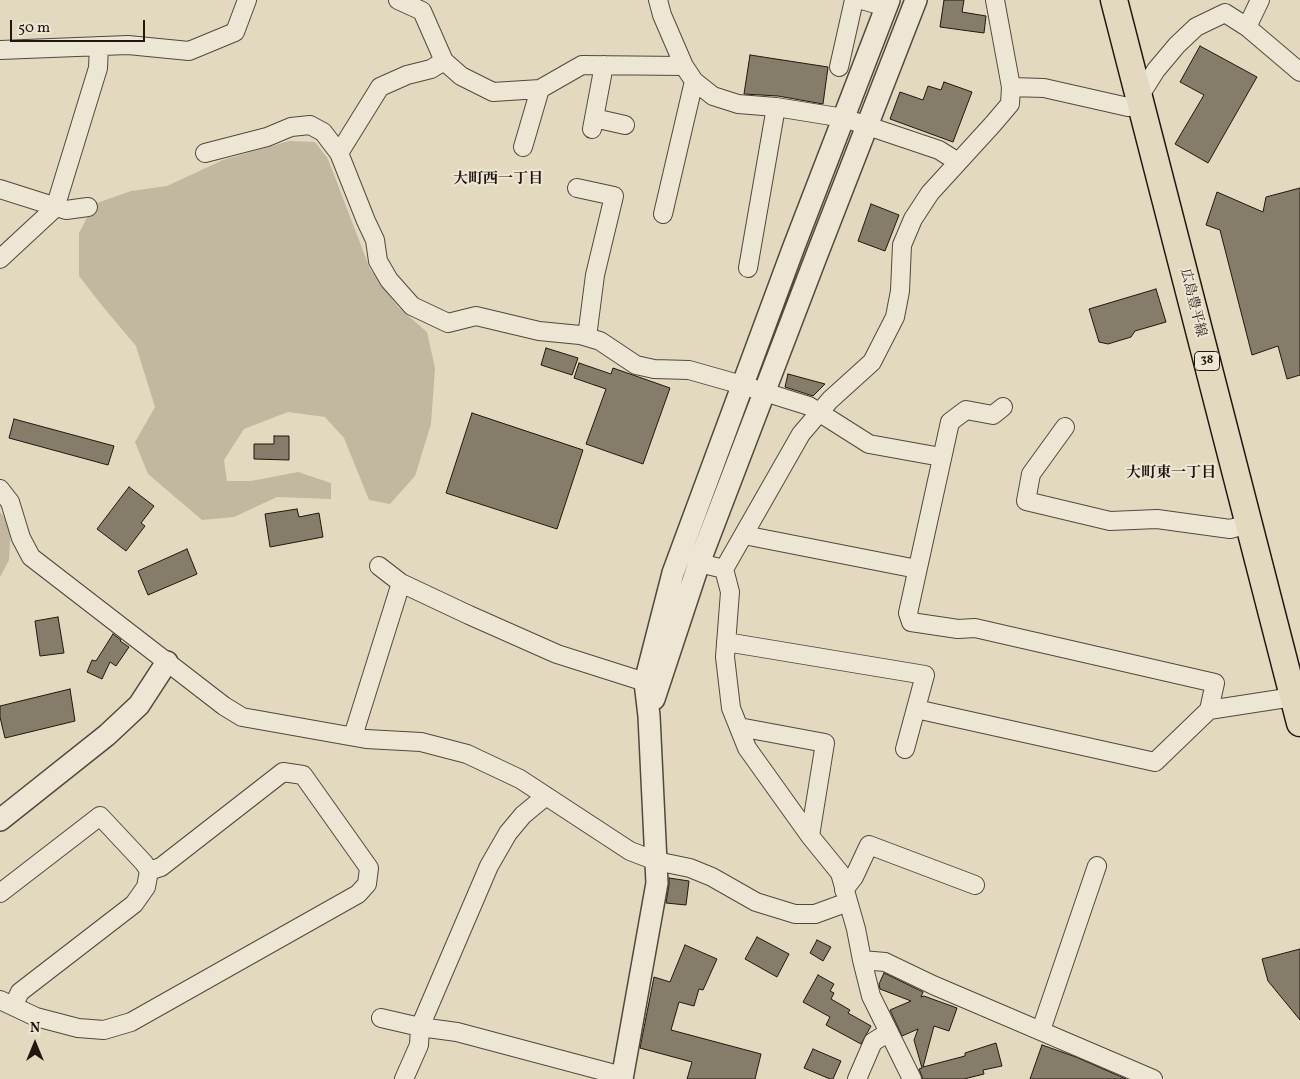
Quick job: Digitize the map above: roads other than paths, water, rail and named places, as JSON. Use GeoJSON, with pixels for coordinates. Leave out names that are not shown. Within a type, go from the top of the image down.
{"type":"FeatureCollection","features":[{"type":"Feature","properties":{"kind":"main road","name":"広島豊平線"},"geometry":{"type":"LineString","coordinates":[[1114,0],[1249,524],[1293,670],[1293,697],[1300,723]]}},
{"type":"Feature","properties":{"kind":"street"},"geometry":{"type":"LineString","coordinates":[[0,50],[128,45],[189,51],[235,32],[247,0]]}},
{"type":"Feature","properties":{"kind":"street"},"geometry":{"type":"LineString","coordinates":[[398,0],[422,11],[444,60],[461,76],[493,92],[540,89],[582,65],[684,66]]}},
{"type":"Feature","properties":{"kind":"street"},"geometry":{"type":"LineString","coordinates":[[658,0],[684,66],[694,81],[713,96],[738,104],[776,106],[844,118],[938,150],[958,162]]}},
{"type":"Feature","properties":{"kind":"street"},"geometry":{"type":"LineString","coordinates":[[839,67],[854,0]]}},
{"type":"Feature","properties":{"kind":"street"},"geometry":{"type":"LineString","coordinates":[[381,1018],[420,1027],[457,1032],[622,1077],[658,883],[649,716],[645,682],[673,573],[792,249],[887,4],[862,0]]}},
{"type":"Feature","properties":{"kind":"street"},"geometry":{"type":"LineString","coordinates":[[649,716],[699,563],[916,0]]}},
{"type":"Feature","properties":{"kind":"street"},"geometry":{"type":"LineString","coordinates":[[912,1079],[871,996],[856,929],[840,873],[810,836],[747,748],[731,708],[725,657],[730,592],[724,569],[801,434],[830,400],[872,362],[895,317],[900,291],[902,245],[913,219],[930,192],[1010,104],[1012,87],[995,0]]}},
{"type":"Feature","properties":{"kind":"street"},"geometry":{"type":"LineString","coordinates":[[1247,27],[1260,0]]}},
{"type":"Feature","properties":{"kind":"street"},"geometry":{"type":"LineString","coordinates":[[1012,87],[1044,88],[1128,106],[1140,101],[1156,70],[1177,45],[1196,27],[1225,13],[1247,27],[1300,72]]}},
{"type":"Feature","properties":{"kind":"street"},"geometry":{"type":"LineString","coordinates":[[0,259],[55,208],[98,68],[99,46]]}},
{"type":"Feature","properties":{"kind":"street"},"geometry":{"type":"LineString","coordinates":[[339,152],[380,87],[407,75],[431,69],[444,60]]}},
{"type":"Feature","properties":{"kind":"street"},"geometry":{"type":"LineString","coordinates":[[604,65],[593,123],[625,125]]}},
{"type":"Feature","properties":{"kind":"street"},"geometry":{"type":"LineString","coordinates":[[663,214],[694,81]]}},
{"type":"Feature","properties":{"kind":"street"},"geometry":{"type":"LineString","coordinates":[[523,147],[540,89]]}},
{"type":"Feature","properties":{"kind":"street"},"geometry":{"type":"LineString","coordinates":[[748,268],[776,106]]}},
{"type":"Feature","properties":{"kind":"street"},"geometry":{"type":"LineString","coordinates":[[205,153],[267,137],[291,127],[310,125],[323,132],[339,152],[366,221],[376,240],[378,261],[389,280],[412,306],[448,323],[476,316],[539,331],[580,335],[600,341],[636,364],[654,369],[689,370],[742,384],[809,406],[869,444],[942,457]]}},
{"type":"Feature","properties":{"kind":"street"},"geometry":{"type":"LineString","coordinates":[[577,188],[614,196],[595,275],[587,337]]}},
{"type":"Feature","properties":{"kind":"street"},"geometry":{"type":"LineString","coordinates":[[0,189],[55,208],[66,210],[88,207]]}},
{"type":"Feature","properties":{"kind":"street"},"geometry":{"type":"LineString","coordinates":[[916,709],[1155,762],[1209,710],[1215,683],[975,628],[958,628],[910,622],[908,613],[950,422],[966,410],[993,415],[1003,407]]}},
{"type":"Feature","properties":{"kind":"street"},"geometry":{"type":"LineString","coordinates":[[1065,427],[1031,474],[1026,501],[1110,521],[1157,519],[1230,529],[1249,524]]}},
{"type":"Feature","properties":{"kind":"street"},"geometry":{"type":"LineString","coordinates":[[0,489],[10,502],[21,538],[31,557],[224,706],[242,717],[366,739],[421,742],[467,754],[520,779],[630,851],[656,861],[690,868],[712,877],[756,902],[795,914],[815,914],[846,896],[870,845],[975,885]]}},
{"type":"Feature","properties":{"kind":"street"},"geometry":{"type":"LineString","coordinates":[[744,535],[917,569]]}},
{"type":"Feature","properties":{"kind":"street"},"geometry":{"type":"LineString","coordinates":[[699,563],[724,569]]}},
{"type":"Feature","properties":{"kind":"street"},"geometry":{"type":"LineString","coordinates":[[379,566],[401,582],[557,654],[645,682]]}},
{"type":"Feature","properties":{"kind":"street"},"geometry":{"type":"LineString","coordinates":[[353,736],[401,582]]}},
{"type":"Feature","properties":{"kind":"street"},"geometry":{"type":"LineString","coordinates":[[726,642],[925,674],[905,750]]}},
{"type":"Feature","properties":{"kind":"street"},"geometry":{"type":"LineString","coordinates":[[0,820],[107,735],[139,705],[167,662]]}},
{"type":"Feature","properties":{"kind":"street"},"geometry":{"type":"LineString","coordinates":[[1209,710],[1293,697]]}},
{"type":"Feature","properties":{"kind":"street"},"geometry":{"type":"LineString","coordinates":[[739,727],[826,743],[810,836]]}},
{"type":"Feature","properties":{"kind":"street"},"geometry":{"type":"LineString","coordinates":[[0,893],[100,816],[144,863],[149,871],[146,887],[134,904],[6,1003],[36,1017],[78,1028],[104,1030],[131,1022],[358,894],[367,884],[369,868],[303,775],[283,772],[161,867],[149,871]]}},
{"type":"Feature","properties":{"kind":"street"},"geometry":{"type":"LineString","coordinates":[[404,1079],[419,1045],[420,1027],[489,866],[508,833],[523,816],[546,796]]}},
{"type":"Feature","properties":{"kind":"street"},"geometry":{"type":"LineString","coordinates":[[1041,1030],[1097,866]]}},
{"type":"Feature","properties":{"kind":"street"},"geometry":{"type":"LineString","coordinates":[[862,960],[885,962],[1153,1079]]}},
{"type":"Feature","properties":{"kind":"street"},"geometry":{"type":"LineString","coordinates":[[857,1079],[874,1042],[889,1032]]}},
{"type":"Feature","properties":{"kind":"district","name":"大町西一丁目"},"geometry":{"type":"Point","coordinates":[498,180]}},
{"type":"Feature","properties":{"kind":"district","name":"大町東一丁目"},"geometry":{"type":"Point","coordinates":[1171,474]}}]}
